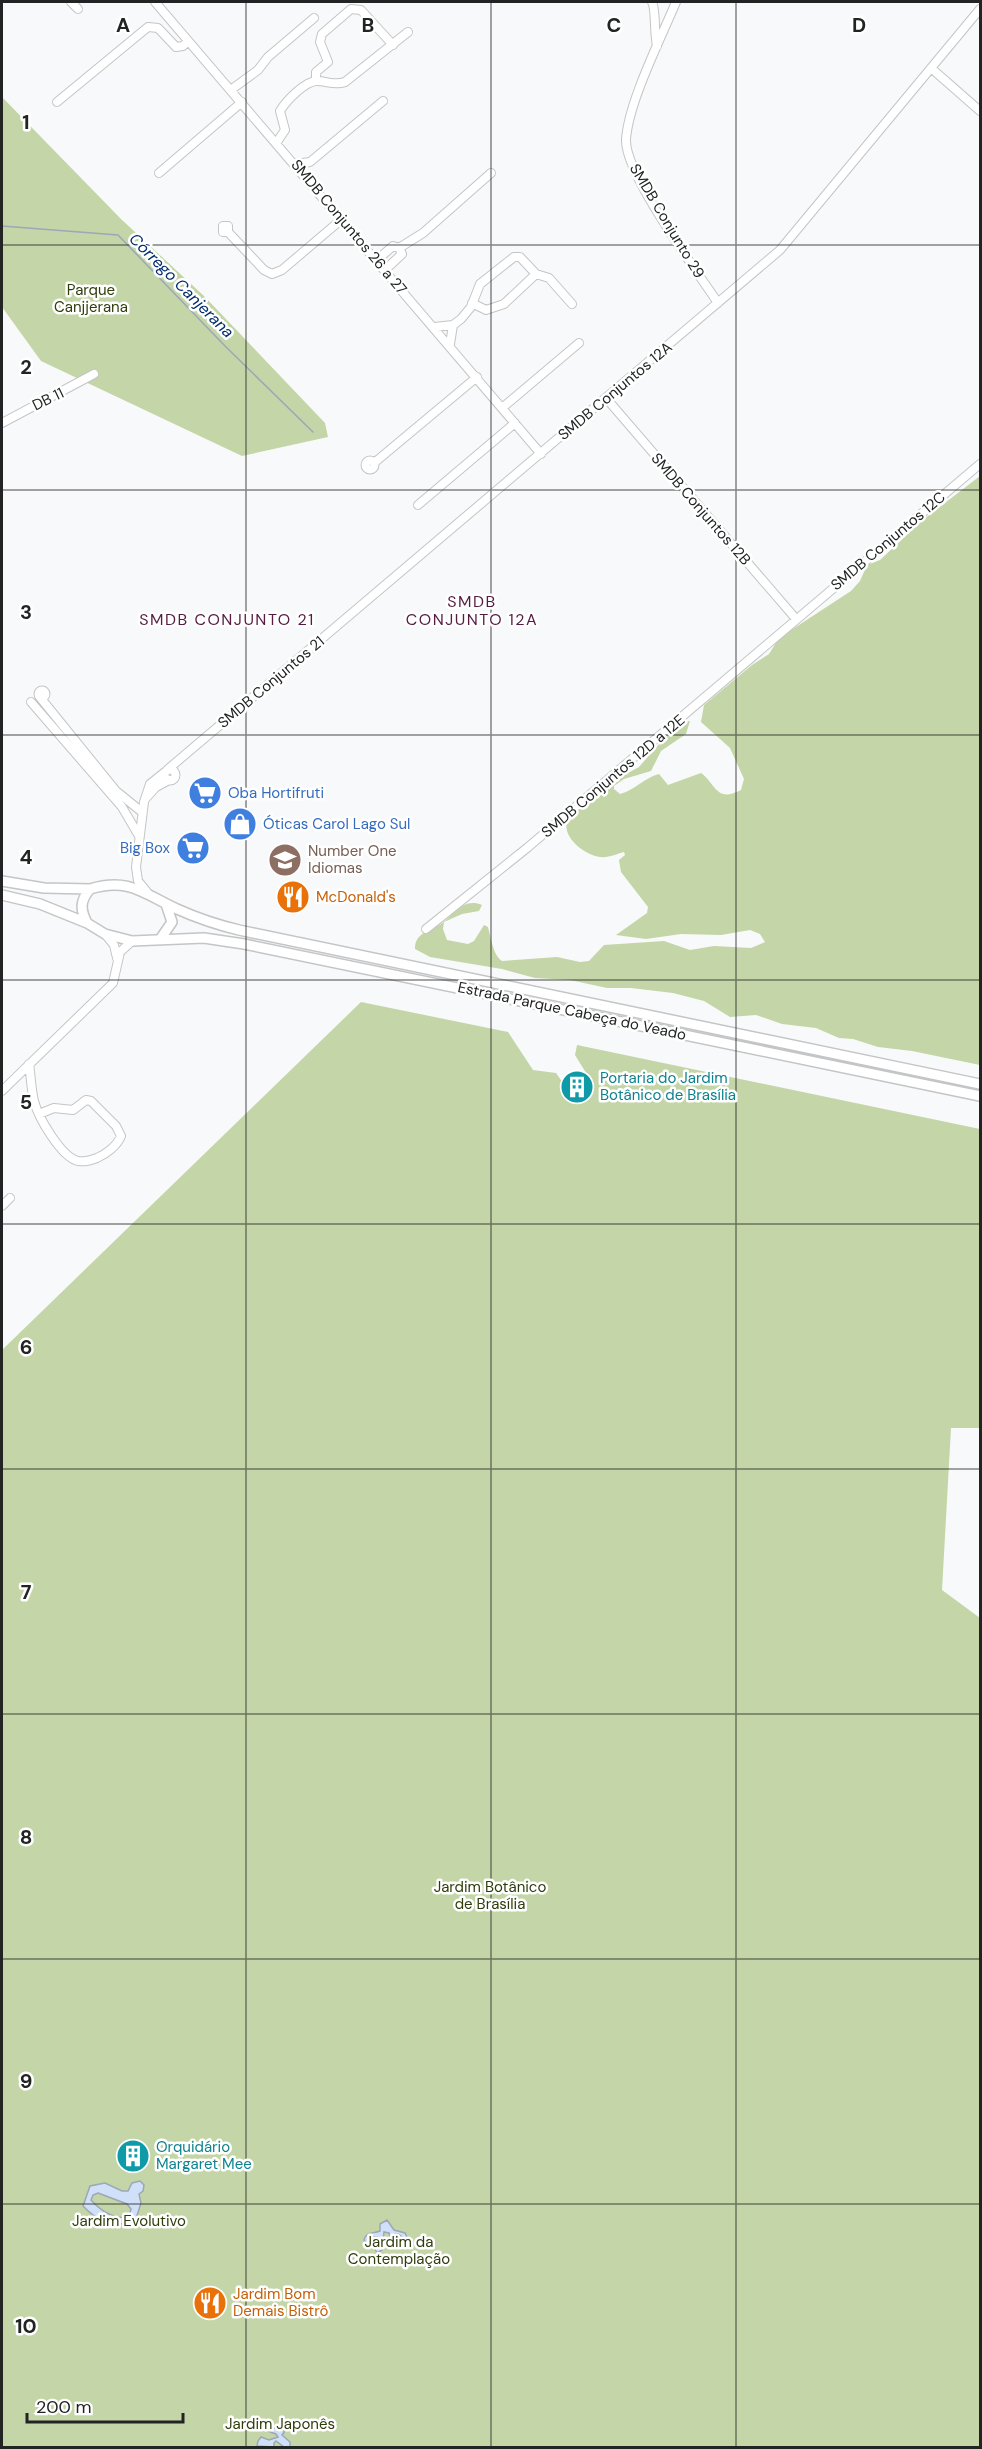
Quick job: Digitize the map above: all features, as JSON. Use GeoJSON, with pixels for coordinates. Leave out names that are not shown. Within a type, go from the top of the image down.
{"type":"FeatureCollection","features":[{"type":"Feature","properties":{"kind":"main road"},"geometry":{"type":"LineString","coordinates":[[2,881],[44,888],[90,889],[118,885],[136,887],[166,904],[172,922],[161,938],[132,940],[105,934],[87,923],[40,904],[2,895]]}},
{"type":"Feature","properties":{"kind":"main road"},"geometry":{"type":"LineString","coordinates":[[87,923],[81,909],[81,902],[90,889]]}},
{"type":"Feature","properties":{"kind":"main road","name":"Estrada Parque Cabeça do Veado"},"geometry":{"type":"LineString","coordinates":[[166,904],[199,918],[239,930],[979,1084]]}},
{"type":"Feature","properties":{"kind":"main road","name":"Estrada Parque Cabeça do Veado"},"geometry":{"type":"LineString","coordinates":[[161,938],[224,940],[334,961],[978,1096]]}},
{"type":"Feature","properties":{"kind":"main road"},"geometry":{"type":"LineString","coordinates":[[978,1096],[979,1084]]}},
{"type":"Feature","properties":{"kind":"street"},"geometry":{"type":"LineString","coordinates":[[71,2],[78,9]]}},
{"type":"Feature","properties":{"kind":"street","name":"SMDB Conjuntos 26 a 27"},"geometry":{"type":"LineString","coordinates":[[155,2],[386,269],[541,454]]}},
{"type":"Feature","properties":{"kind":"street"},"geometry":{"type":"LineString","coordinates":[[652,2],[655,8],[653,29],[657,47]]}},
{"type":"Feature","properties":{"kind":"street","name":"SMDB Conjunto 29"},"geometry":{"type":"LineString","coordinates":[[676,2],[628,124],[626,142],[628,156],[644,188],[718,303]]}},
{"type":"Feature","properties":{"kind":"street"},"geometry":{"type":"LineString","coordinates":[[316,81],[316,72],[328,62],[320,42],[322,34],[351,9],[361,10],[393,45]]}},
{"type":"Feature","properties":{"kind":"street","name":"SMDB Conjuntos 12A"},"geometry":{"type":"LineString","coordinates":[[357,610],[780,250],[981,9]]}},
{"type":"Feature","properties":{"kind":"street"},"geometry":{"type":"LineString","coordinates":[[232,89],[258,70],[268,57],[314,18]]}},
{"type":"Feature","properties":{"kind":"street"},"geometry":{"type":"LineString","coordinates":[[57,102],[147,27],[155,27],[172,46],[196,50]]}},
{"type":"Feature","properties":{"kind":"street"},"geometry":{"type":"LineString","coordinates":[[277,142],[285,130],[280,114],[282,107],[308,84],[316,81],[335,84],[345,82],[408,32]]}},
{"type":"Feature","properties":{"kind":"street"},"geometry":{"type":"LineString","coordinates":[[179,47],[188,41]]}},
{"type":"Feature","properties":{"kind":"street"},"geometry":{"type":"LineString","coordinates":[[931,68],[981,111]]}},
{"type":"Feature","properties":{"kind":"street"},"geometry":{"type":"LineString","coordinates":[[296,164],[310,162],[383,101]]}},
{"type":"Feature","properties":{"kind":"street"},"geometry":{"type":"LineString","coordinates":[[159,173],[242,102]]}},
{"type":"Feature","properties":{"kind":"street"},"geometry":{"type":"LineString","coordinates":[[306,176],[310,162]]}},
{"type":"Feature","properties":{"kind":"street"},"geometry":{"type":"LineString","coordinates":[[399,249],[423,233],[491,173]]}},
{"type":"Feature","properties":{"kind":"street"},"geometry":{"type":"LineString","coordinates":[[228,232],[264,270],[272,274],[282,270],[342,219]]}},
{"type":"Feature","properties":{"kind":"street"},"geometry":{"type":"LineString","coordinates":[[377,260],[393,246],[399,249],[402,254],[386,269]]}},
{"type":"Feature","properties":{"kind":"street"},"geometry":{"type":"LineString","coordinates":[[434,327],[453,325],[467,314],[480,284],[514,257],[520,257],[536,274],[549,278],[572,304]]}},
{"type":"Feature","properties":{"kind":"street"},"geometry":{"type":"LineString","coordinates":[[472,303],[486,310],[497,308],[536,274]]}},
{"type":"Feature","properties":{"kind":"street"},"geometry":{"type":"LineString","coordinates":[[450,344],[453,325]]}},
{"type":"Feature","properties":{"kind":"street"},"geometry":{"type":"LineString","coordinates":[[502,408],[579,343]]}},
{"type":"Feature","properties":{"kind":"street","name":"DB 11"},"geometry":{"type":"LineString","coordinates":[[2,423],[94,374]]}},
{"type":"Feature","properties":{"kind":"street"},"geometry":{"type":"LineString","coordinates":[[374,463],[477,377]]}},
{"type":"Feature","properties":{"kind":"street","name":"SMDB Conjuntos 12B"},"geometry":{"type":"LineString","coordinates":[[606,399],[796,619]]}},
{"type":"Feature","properties":{"kind":"street"},"geometry":{"type":"LineString","coordinates":[[418,505],[515,423]]}},
{"type":"Feature","properties":{"kind":"street","name":"SMDB Conjuntos 12C"},"geometry":{"type":"LineString","coordinates":[[796,619],[981,464]]}},
{"type":"Feature","properties":{"kind":"street","name":"SMDB Conjuntos 21"},"geometry":{"type":"LineString","coordinates":[[142,812],[144,802],[185,754],[357,610]]}},
{"type":"Feature","properties":{"kind":"street","name":"SMDB Conjuntos 12D a 12E"},"geometry":{"type":"LineString","coordinates":[[426,929],[527,848],[796,619]]}},
{"type":"Feature","properties":{"kind":"street"},"geometry":{"type":"LineString","coordinates":[[42,695],[45,704],[116,791],[142,812],[136,867],[138,880],[147,892]]}},
{"type":"Feature","properties":{"kind":"street"},"geometry":{"type":"LineString","coordinates":[[31,702],[122,807],[139,836]]}},
{"type":"Feature","properties":{"kind":"street"},"geometry":{"type":"LineString","coordinates":[[118,885],[131,878],[136,867]]}},
{"type":"Feature","properties":{"kind":"street"},"geometry":{"type":"LineString","coordinates":[[105,934],[114,945],[117,959]]}},
{"type":"Feature","properties":{"kind":"street"},"geometry":{"type":"LineString","coordinates":[[2,1091],[112,983],[117,959],[124,946],[132,940]]}},
{"type":"Feature","properties":{"kind":"street"},"geometry":{"type":"LineString","coordinates":[[29,1064],[33,1098],[39,1114],[60,1148],[77,1161],[93,1160],[117,1144],[121,1136],[117,1126],[91,1101],[86,1100],[73,1110],[54,1108],[39,1114]]}},
{"type":"Feature","properties":{"kind":"street"},"geometry":{"type":"LineString","coordinates":[[2,1206],[10,1198]]}},
{"type":"Feature","properties":{"kind":"green space","name":"Parque Canjjerana"},"geometry":{"type":"Polygon","coordinates":[[[2,97],[121,219],[204,296],[325,423],[328,437],[242,456],[41,361],[2,307],[2,97]]]}},
{"type":"Feature","properties":{"kind":"green space"},"geometry":{"type":"Polygon","coordinates":[[[980,476],[980,1065],[912,1051],[878,1047],[853,1039],[839,1038],[816,1028],[782,1024],[756,1015],[730,1017],[704,1001],[673,993],[631,988],[607,988],[570,980],[535,978],[502,969],[430,957],[415,949],[420,936],[469,903],[482,905],[479,911],[462,914],[444,922],[443,929],[447,940],[468,944],[474,941],[484,925],[488,927],[494,951],[502,961],[557,957],[580,962],[589,961],[604,945],[664,941],[690,950],[714,946],[751,948],[765,942],[760,934],[750,930],[721,935],[681,934],[646,939],[616,935],[647,913],[648,907],[621,872],[619,860],[625,855],[624,852],[603,857],[588,853],[571,839],[566,827],[567,821],[606,785],[639,767],[674,727],[679,723],[690,721],[686,734],[661,751],[651,771],[624,779],[614,786],[614,789],[620,794],[659,774],[668,785],[701,773],[721,793],[741,790],[744,779],[730,748],[701,722],[704,705],[752,665],[769,654],[779,638],[851,591],[860,581],[867,565],[880,560],[924,519],[980,476]]]}},
{"type":"Feature","properties":{"kind":"green space","name":"Jardim Botânico de Brasília"},"geometry":{"type":"Polygon","coordinates":[[[361,1002],[508,1032],[533,1070],[556,1073],[572,1096],[593,1084],[575,1055],[577,1045],[980,1129],[980,1428],[951,1428],[942,1590],[980,1618],[980,2447],[2,2448],[2,1350],[361,1002]]]}},
{"type":"Feature","properties":{"kind":"water"},"geometry":{"type":"Polygon","coordinates":[[[140,2181],[144,2185],[143,2191],[139,2194],[141,2203],[135,2222],[113,2224],[106,2222],[83,2206],[90,2186],[105,2183],[122,2191],[128,2191],[132,2183],[140,2181]],[[98,2193],[93,2195],[91,2200],[103,2211],[123,2218],[129,2217],[131,2209],[127,2204],[98,2193]]]}},
{"type":"Feature","properties":{"kind":"water"},"geometry":{"type":"Polygon","coordinates":[[[387,2220],[394,2230],[405,2233],[407,2237],[405,2239],[395,2234],[397,2246],[393,2248],[389,2233],[384,2232],[382,2250],[377,2253],[375,2249],[377,2237],[373,2237],[367,2244],[364,2240],[368,2234],[380,2231],[380,2224],[387,2220]]]}},
{"type":"Feature","properties":{"kind":"water"},"geometry":{"type":"Polygon","coordinates":[[[274,2428],[285,2431],[282,2435],[290,2442],[290,2447],[284,2447],[276,2441],[274,2447],[257,2446],[261,2437],[269,2440],[278,2437],[270,2432],[274,2428]]]}},
{"type":"Feature","properties":{"kind":"waterway","name":"Córrego Canjerana"},"geometry":{"type":"LineString","coordinates":[[2,226],[118,235],[226,347],[313,432]]}},
{"type":"Feature","properties":{"kind":"place","name":"Oba Hortifruti"},"geometry":{"type":"Point","coordinates":[205,793]}},
{"type":"Feature","properties":{"kind":"place","name":"Óticas Carol Lago Sul"},"geometry":{"type":"Point","coordinates":[240,824]}},
{"type":"Feature","properties":{"kind":"place","name":"Big Box"},"geometry":{"type":"Point","coordinates":[193,848]}},
{"type":"Feature","properties":{"kind":"place","name":"Number One Idiomas"},"geometry":{"type":"Point","coordinates":[285,860]}},
{"type":"Feature","properties":{"kind":"place","name":"McDonald's"},"geometry":{"type":"Point","coordinates":[293,897]}},
{"type":"Feature","properties":{"kind":"place","name":"Portaria do Jardim Botânico de Brasília"},"geometry":{"type":"Point","coordinates":[577,1087]}},
{"type":"Feature","properties":{"kind":"place","name":"Orquidário Margaret Mee"},"geometry":{"type":"Point","coordinates":[133,2156]}},
{"type":"Feature","properties":{"kind":"place","name":"Jardim Bom Demais Bistrô"},"geometry":{"type":"Point","coordinates":[210,2303]}},
{"type":"Feature","properties":{"kind":"district","name":"SMDB CONJUNTO 12A"},"geometry":{"type":"Point","coordinates":[472,610]}},
{"type":"Feature","properties":{"kind":"district","name":"SMDB CONJUNTO 21"},"geometry":{"type":"Point","coordinates":[227,619]}},
{"type":"Feature","properties":{"kind":"park label","name":"Jardim Evolutivo"},"geometry":{"type":"Point","coordinates":[129,2221]}},
{"type":"Feature","properties":{"kind":"park label","name":"Jardim da Contemplação"},"geometry":{"type":"Point","coordinates":[399,2250]}},
{"type":"Feature","properties":{"kind":"park label","name":"Jardim Japonês"},"geometry":{"type":"Point","coordinates":[280,2424]}}]}
